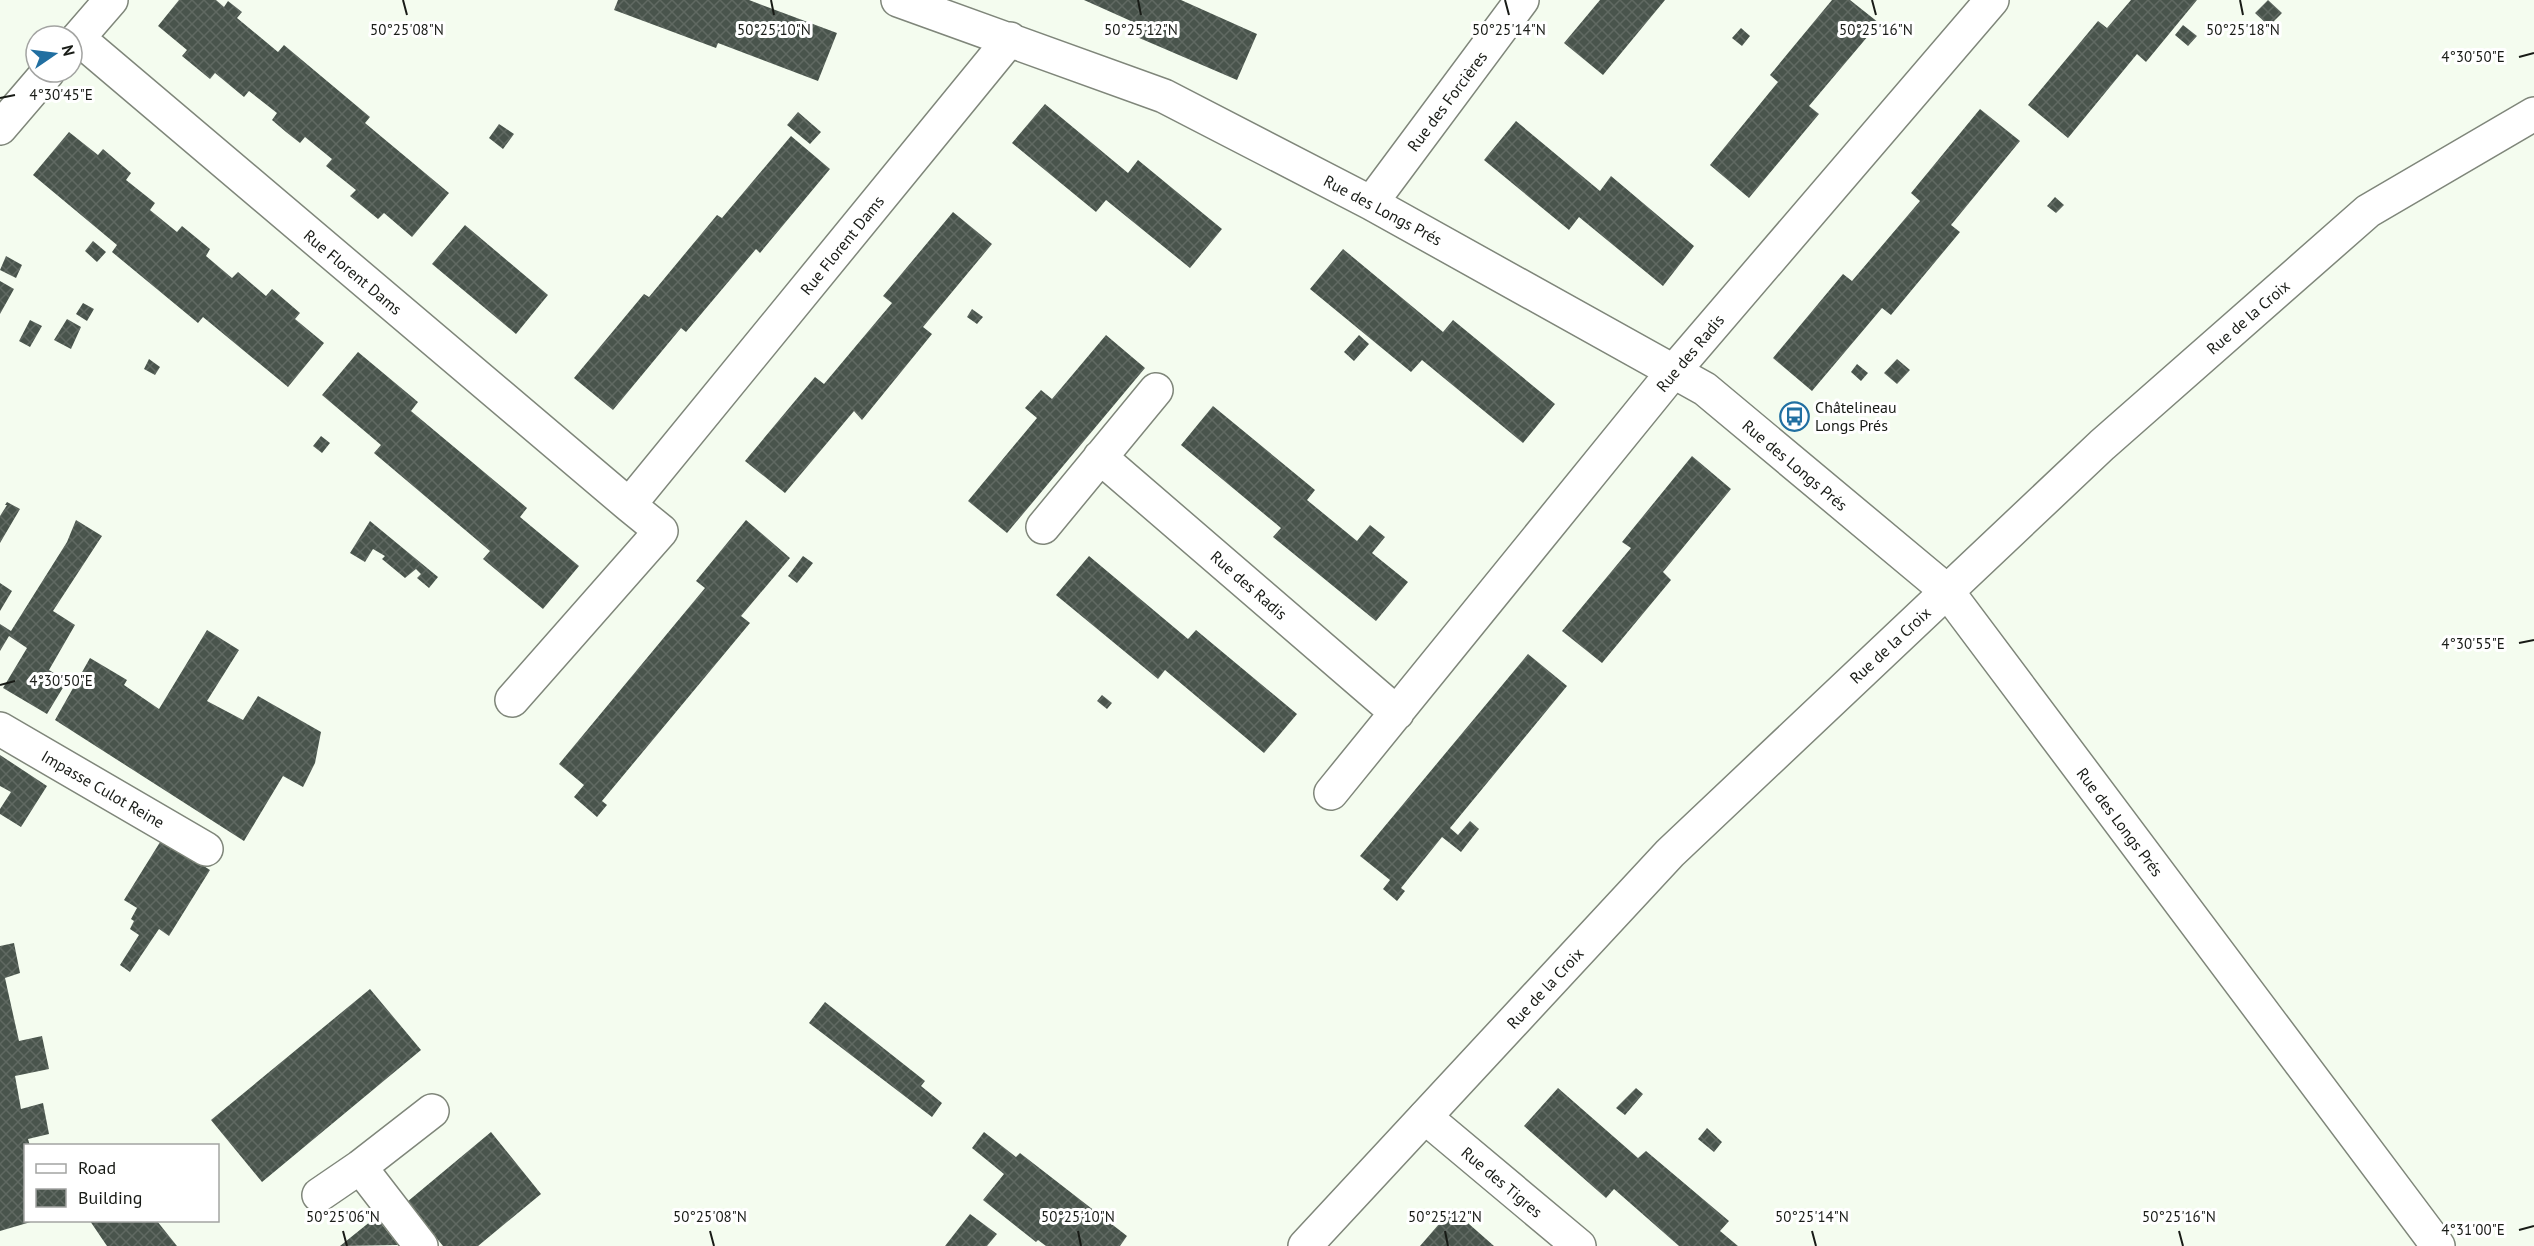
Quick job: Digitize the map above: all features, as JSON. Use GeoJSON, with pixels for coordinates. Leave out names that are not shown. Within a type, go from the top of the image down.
{"type":"FeatureCollection","features":[{"type":"Feature","properties":{"kind":"street"},"geometry":{"type":"LineString","coordinates":[[84,31],[111,0]]}},
{"type":"Feature","properties":{"kind":"street","name":"Rue des Longs Prés"},"geometry":{"type":"LineString","coordinates":[[898,0],[1164,96],[1371,203],[1705,389],[1947,591],[2438,1246]]}},
{"type":"Feature","properties":{"kind":"street","name":"Rue des Forcières"},"geometry":{"type":"LineString","coordinates":[[1371,203],[1522,0]]}},
{"type":"Feature","properties":{"kind":"street","name":"Rue des Radis"},"geometry":{"type":"LineString","coordinates":[[1331,793],[1673,372],[1992,0]]}},
{"type":"Feature","properties":{"kind":"street","name":"Rue Florent Dams"},"geometry":{"type":"LineString","coordinates":[[628,505],[1010,39]]}},
{"type":"Feature","properties":{"kind":"street","name":"Rue Florent Dams"},"geometry":{"type":"LineString","coordinates":[[84,49],[661,531],[512,700]]}},
{"type":"Feature","properties":{"kind":"street"},"geometry":{"type":"LineString","coordinates":[[0,128],[38,84]]}},
{"type":"Feature","properties":{"kind":"street","name":"Rue de la Croix"},"geometry":{"type":"LineString","coordinates":[[1305,1246],[1670,854],[2102,445],[2368,211],[2534,114]]}},
{"type":"Feature","properties":{"kind":"street"},"geometry":{"type":"LineString","coordinates":[[1043,527],[1156,390]]}},
{"type":"Feature","properties":{"kind":"street","name":"Rue des Radis"},"geometry":{"type":"LineString","coordinates":[[1101,457],[1397,713]]}},
{"type":"Feature","properties":{"kind":"street","name":"Impasse Culot Reine"},"geometry":{"type":"LineString","coordinates":[[0,729],[206,849]]}},
{"type":"Feature","properties":{"kind":"street"},"geometry":{"type":"LineString","coordinates":[[319,1195],[360,1167],[432,1111]]}},
{"type":"Feature","properties":{"kind":"street","name":"Rue des Tigres"},"geometry":{"type":"LineString","coordinates":[[1425,1117],[1579,1246]]}},
{"type":"Feature","properties":{"kind":"street"},"geometry":{"type":"LineString","coordinates":[[360,1167],[421,1246]]}},
{"type":"Feature","properties":{"kind":"building"},"geometry":{"type":"Polygon","coordinates":[[[179,0],[216,0],[224,7],[228,1],[242,12],[237,18],[278,52],[284,45],[370,117],[365,123],[449,193],[412,237],[384,213],[378,219],[350,196],[356,190],[326,166],[332,159],[305,137],[300,143],[286,132],[272,120],[277,113],[249,91],[244,97],[215,73],[210,79],[182,56],[187,50],[158,26],[179,0]]]}},
{"type":"Feature","properties":{"kind":"building"},"geometry":{"type":"Polygon","coordinates":[[[618,0],[749,0],[837,33],[818,81],[718,43],[716,48],[614,10],[618,0]]]}},
{"type":"Feature","properties":{"kind":"building"},"geometry":{"type":"Polygon","coordinates":[[[1084,0],[1181,0],[1257,34],[1237,80],[1137,37],[1142,26],[1084,0]]]}},
{"type":"Feature","properties":{"kind":"building"},"geometry":{"type":"Polygon","coordinates":[[[1600,0],[1665,0],[1603,75],[1564,43],[1600,0]]]}},
{"type":"Feature","properties":{"kind":"building"},"geometry":{"type":"Polygon","coordinates":[[[1832,0],[1850,0],[1879,23],[1809,106],[1819,114],[1749,198],[1710,165],[1778,82],[1770,75],[1832,0]]]}},
{"type":"Feature","properties":{"kind":"building"},"geometry":{"type":"Polygon","coordinates":[[[2131,0],[2197,0],[2146,62],[2137,54],[2068,138],[2028,105],[2098,21],[2107,28],[2131,0]]]}},
{"type":"Feature","properties":{"kind":"building"},"geometry":{"type":"Polygon","coordinates":[[[2268,0],[2282,13],[2269,26],[2255,13],[2268,0]]]}},
{"type":"Feature","properties":{"kind":"building"},"geometry":{"type":"Polygon","coordinates":[[[2183,25],[2197,36],[2188,46],[2175,35],[2183,25]]]}},
{"type":"Feature","properties":{"kind":"building"},"geometry":{"type":"Polygon","coordinates":[[[1741,28],[1750,36],[1742,46],[1732,38],[1741,28]]]}},
{"type":"Feature","properties":{"kind":"building"},"geometry":{"type":"Polygon","coordinates":[[[1045,104],[1128,173],[1138,160],[1222,229],[1190,268],[1106,200],[1096,212],[1012,143],[1045,104]]]}},
{"type":"Feature","properties":{"kind":"building"},"geometry":{"type":"Polygon","coordinates":[[[1980,109],[2020,141],[1951,225],[1960,232],[1891,315],[1882,308],[1812,391],[1773,358],[1843,274],[1852,281],[1920,201],[1911,193],[1980,109]]]}},
{"type":"Feature","properties":{"kind":"building"},"geometry":{"type":"Polygon","coordinates":[[[798,112],[821,132],[810,144],[787,125],[798,112]]]}},
{"type":"Feature","properties":{"kind":"building"},"geometry":{"type":"Polygon","coordinates":[[[1516,121],[1600,191],[1611,176],[1694,246],[1663,286],[1579,217],[1569,230],[1484,160],[1516,121]]]}},
{"type":"Feature","properties":{"kind":"building"},"geometry":{"type":"Polygon","coordinates":[[[499,124],[514,134],[503,149],[489,138],[499,124]]]}},
{"type":"Feature","properties":{"kind":"building"},"geometry":{"type":"Polygon","coordinates":[[[69,132],[98,155],[103,149],[131,173],[126,180],[155,203],[150,210],[177,232],[182,226],[210,249],[206,256],[232,278],[238,272],[266,296],[272,289],[300,313],[295,319],[324,343],[288,387],[203,317],[198,323],[112,252],[117,245],[33,175],[69,132]]]}},
{"type":"Feature","properties":{"kind":"building"},"geometry":{"type":"Polygon","coordinates":[[[791,136],[830,169],[760,253],[756,249],[686,332],[681,328],[613,410],[574,378],[644,294],[649,297],[717,215],[722,218],[791,136]]]}},
{"type":"Feature","properties":{"kind":"building"},"geometry":{"type":"Polygon","coordinates":[[[2055,197],[2064,205],[2056,213],[2047,206],[2055,197]]]}},
{"type":"Feature","properties":{"kind":"building"},"geometry":{"type":"Polygon","coordinates":[[[953,212],[992,244],[923,327],[932,334],[862,420],[854,411],[785,493],[745,461],[815,377],[824,384],[892,303],[883,296],[953,212]]]}},
{"type":"Feature","properties":{"kind":"building"},"geometry":{"type":"Polygon","coordinates":[[[465,225],[548,295],[516,334],[432,264],[465,225]]]}},
{"type":"Feature","properties":{"kind":"building"},"geometry":{"type":"Polygon","coordinates":[[[93,241],[106,252],[97,262],[85,251],[93,241]]]}},
{"type":"Feature","properties":{"kind":"building"},"geometry":{"type":"Polygon","coordinates":[[[1343,249],[1443,332],[1453,320],[1555,404],[1523,443],[1422,360],[1411,372],[1310,289],[1343,249]]]}},
{"type":"Feature","properties":{"kind":"building"},"geometry":{"type":"Polygon","coordinates":[[[6,256],[22,265],[16,278],[0,270],[6,256]]]}},
{"type":"Feature","properties":{"kind":"building"},"geometry":{"type":"Polygon","coordinates":[[[0,281],[14,289],[0,314],[0,281]]]}},
{"type":"Feature","properties":{"kind":"building"},"geometry":{"type":"Polygon","coordinates":[[[83,303],[94,309],[87,321],[76,314],[83,303]]]}},
{"type":"Feature","properties":{"kind":"building"},"geometry":{"type":"Polygon","coordinates":[[[972,309],[983,317],[977,324],[967,317],[972,309]]]}},
{"type":"Feature","properties":{"kind":"building"},"geometry":{"type":"Polygon","coordinates":[[[67,319],[81,327],[71,349],[54,340],[67,319]]]}},
{"type":"Feature","properties":{"kind":"building"},"geometry":{"type":"Polygon","coordinates":[[[30,320],[42,326],[30,347],[19,341],[30,320]]]}},
{"type":"Feature","properties":{"kind":"building"},"geometry":{"type":"Polygon","coordinates":[[[1106,335],[1145,368],[1007,533],[968,501],[1037,418],[1025,408],[1041,390],[1052,399],[1106,335]]]}},
{"type":"Feature","properties":{"kind":"building"},"geometry":{"type":"Polygon","coordinates":[[[1359,335],[1369,344],[1354,361],[1344,352],[1359,335]]]}},
{"type":"Feature","properties":{"kind":"building"},"geometry":{"type":"Polygon","coordinates":[[[358,352],[418,402],[411,411],[527,508],[520,517],[579,566],[543,609],[483,559],[490,551],[374,453],[381,445],[322,395],[358,352]]]}},
{"type":"Feature","properties":{"kind":"building"},"geometry":{"type":"Polygon","coordinates":[[[149,359],[160,367],[155,375],[144,369],[149,359]]]}},
{"type":"Feature","properties":{"kind":"building"},"geometry":{"type":"Polygon","coordinates":[[[1897,359],[1910,370],[1897,384],[1884,373],[1897,359]]]}},
{"type":"Feature","properties":{"kind":"building"},"geometry":{"type":"Polygon","coordinates":[[[1857,364],[1868,373],[1861,381],[1851,372],[1857,364]]]}},
{"type":"Feature","properties":{"kind":"building"},"geometry":{"type":"Polygon","coordinates":[[[1213,406],[1315,490],[1307,500],[1357,541],[1370,525],[1385,537],[1372,553],[1408,582],[1376,621],[1273,537],[1281,528],[1181,445],[1213,406]]]}},
{"type":"Feature","properties":{"kind":"building"},"geometry":{"type":"Polygon","coordinates":[[[321,436],[330,443],[322,453],[313,446],[321,436]]]}},
{"type":"Feature","properties":{"kind":"building"},"geometry":{"type":"Polygon","coordinates":[[[1692,456],[1731,489],[1663,572],[1671,580],[1602,663],[1562,631],[1631,548],[1622,542],[1692,456]]]}},
{"type":"Feature","properties":{"kind":"building"},"geometry":{"type":"Polygon","coordinates":[[[7,502],[20,509],[0,543],[0,516],[7,502]]]}},
{"type":"Feature","properties":{"kind":"building"},"geometry":{"type":"Polygon","coordinates":[[[76,520],[102,536],[53,611],[75,625],[49,670],[67,681],[47,714],[3,688],[27,648],[9,636],[0,651],[0,624],[11,631],[67,542],[76,520]]]}},
{"type":"Feature","properties":{"kind":"building"},"geometry":{"type":"Polygon","coordinates":[[[746,520],[790,558],[741,616],[750,623],[602,801],[607,805],[597,817],[574,797],[584,785],[559,764],[705,588],[696,581],[746,520]]]}},
{"type":"Feature","properties":{"kind":"building"},"geometry":{"type":"Polygon","coordinates":[[[370,521],[438,577],[429,588],[417,578],[421,574],[416,569],[405,578],[382,559],[385,556],[373,549],[365,562],[350,553],[370,521]]]}},
{"type":"Feature","properties":{"kind":"building"},"geometry":{"type":"Polygon","coordinates":[[[803,556],[813,563],[797,583],[788,576],[803,556]]]}},
{"type":"Feature","properties":{"kind":"building"},"geometry":{"type":"Polygon","coordinates":[[[1089,556],[1188,639],[1196,630],[1297,714],[1264,753],[1165,670],[1158,679],[1056,595],[1089,556]]]}},
{"type":"Feature","properties":{"kind":"building"},"geometry":{"type":"Polygon","coordinates":[[[0,583],[12,591],[0,611],[0,583]]]}},
{"type":"Feature","properties":{"kind":"building"},"geometry":{"type":"Polygon","coordinates":[[[207,630],[239,650],[207,701],[243,720],[258,696],[321,732],[315,763],[303,787],[283,776],[244,841],[55,720],[90,658],[127,680],[124,685],[159,709],[207,630]]]}},
{"type":"Feature","properties":{"kind":"building"},"geometry":{"type":"Polygon","coordinates":[[[1528,654],[1567,686],[1450,828],[1458,835],[1470,821],[1479,829],[1461,852],[1442,837],[1401,888],[1405,891],[1397,901],[1383,889],[1390,880],[1360,856],[1528,654]]]}},
{"type":"Feature","properties":{"kind":"building"},"geometry":{"type":"Polygon","coordinates":[[[1102,695],[1112,703],[1107,709],[1097,701],[1102,695]]]}},
{"type":"Feature","properties":{"kind":"building"},"geometry":{"type":"Polygon","coordinates":[[[0,755],[47,786],[21,827],[0,814],[0,809],[11,792],[0,786],[0,755]]]}},
{"type":"Feature","properties":{"kind":"building"},"geometry":{"type":"Polygon","coordinates":[[[162,839],[210,870],[169,936],[159,929],[130,972],[120,965],[139,935],[130,929],[134,921],[131,919],[137,908],[124,900],[162,839]]]}},
{"type":"Feature","properties":{"kind":"building"},"geometry":{"type":"Polygon","coordinates":[[[14,943],[20,973],[5,978],[19,1041],[42,1036],[49,1069],[15,1076],[21,1109],[43,1103],[49,1134],[28,1139],[29,1144],[24,1144],[24,1222],[31,1222],[0,1231],[0,946],[14,943]]]}},
{"type":"Feature","properties":{"kind":"building"},"geometry":{"type":"Polygon","coordinates":[[[370,989],[421,1050],[262,1182],[211,1120],[370,989]]]}},
{"type":"Feature","properties":{"kind":"building"},"geometry":{"type":"Polygon","coordinates":[[[825,1002],[925,1081],[921,1086],[942,1103],[932,1117],[809,1023],[825,1002]]]}},
{"type":"Feature","properties":{"kind":"building"},"geometry":{"type":"Polygon","coordinates":[[[1558,1088],[1638,1158],[1646,1151],[1729,1221],[1720,1231],[1738,1246],[1679,1246],[1614,1189],[1606,1198],[1524,1126],[1558,1088]]]}},
{"type":"Feature","properties":{"kind":"building"},"geometry":{"type":"Polygon","coordinates":[[[1636,1088],[1643,1094],[1625,1115],[1616,1108],[1636,1088]]]}},
{"type":"Feature","properties":{"kind":"building"},"geometry":{"type":"Polygon","coordinates":[[[1707,1128],[1722,1142],[1714,1152],[1698,1139],[1707,1128]]]}},
{"type":"Feature","properties":{"kind":"building"},"geometry":{"type":"Polygon","coordinates":[[[491,1132],[541,1194],[478,1246],[443,1246],[407,1202],[491,1132]]]}},
{"type":"Feature","properties":{"kind":"building"},"geometry":{"type":"Polygon","coordinates":[[[984,1132],[1016,1157],[1020,1153],[1127,1236],[1120,1246],[1046,1246],[1038,1240],[1036,1242],[983,1200],[1004,1174],[972,1148],[984,1132]]]}},
{"type":"Feature","properties":{"kind":"building"},"geometry":{"type":"Polygon","coordinates":[[[1452,1209],[1494,1246],[1420,1246],[1452,1209]]]}},
{"type":"Feature","properties":{"kind":"building"},"geometry":{"type":"Polygon","coordinates":[[[970,1214],[997,1234],[987,1246],[945,1246],[970,1214]]]}},
{"type":"Feature","properties":{"kind":"building"},"geometry":{"type":"Polygon","coordinates":[[[376,1217],[398,1245],[340,1246],[376,1217]]]}},
{"type":"Feature","properties":{"kind":"building"},"geometry":{"type":"Polygon","coordinates":[[[91,1222],[158,1222],[177,1246],[107,1246],[91,1222]]]}},
{"type":"Feature","properties":{"kind":"place","name":"Châtelineau Longs Prés"},"geometry":{"type":"Point","coordinates":[1794,416]}}]}
